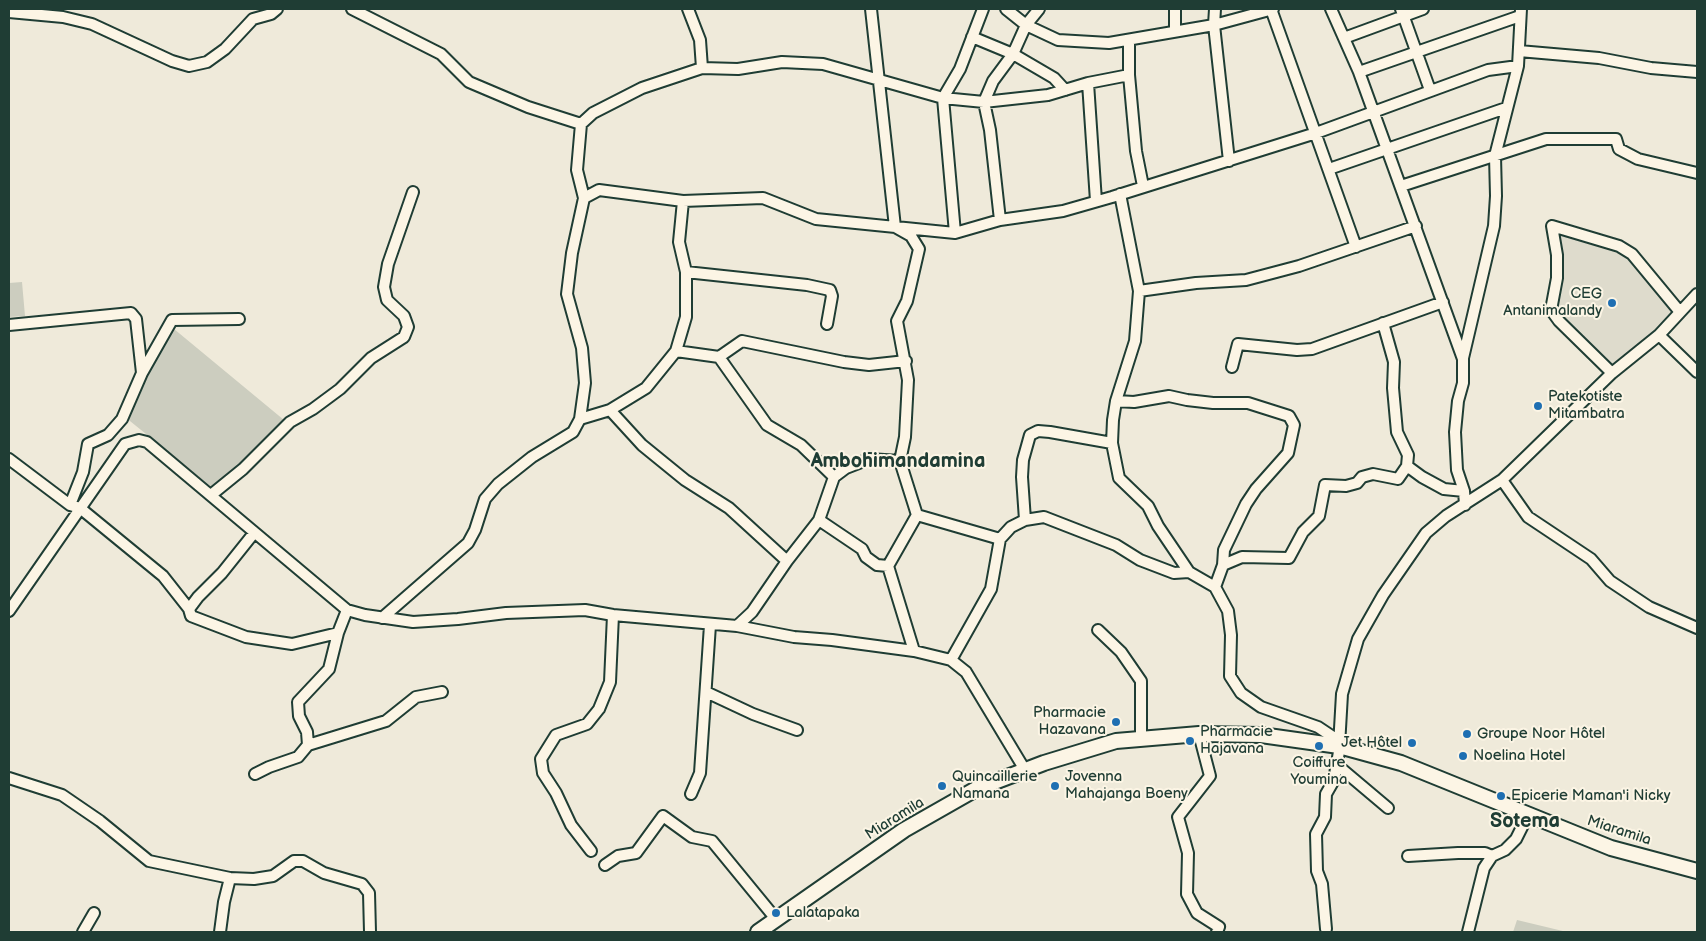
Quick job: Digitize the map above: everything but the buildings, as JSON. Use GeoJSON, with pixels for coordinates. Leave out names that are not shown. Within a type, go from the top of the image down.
{"type":"FeatureCollection","features":[{"type":"Feature","properties":{"kind":"main road","name":"Miaramila"},"geometry":{"type":"LineString","coordinates":[[768,928],[904,830],[976,789],[1025,770],[1116,741],[1199,734],[1261,735],[1339,745],[1402,764],[1610,848],[1697,871]]}},
{"type":"Feature","properties":{"kind":"street"},"geometry":{"type":"LineString","coordinates":[[9,12],[63,17],[92,24],[172,61],[189,66],[207,62],[225,49],[253,19],[270,14],[277,9]]}},
{"type":"Feature","properties":{"kind":"street"},"geometry":{"type":"LineString","coordinates":[[352,9],[441,54],[468,82],[528,107],[581,124]]}},
{"type":"Feature","properties":{"kind":"street"},"geometry":{"type":"LineString","coordinates":[[688,9],[700,40],[702,68]]}},
{"type":"Feature","properties":{"kind":"street"},"geometry":{"type":"LineString","coordinates":[[871,9],[895,227]]}},
{"type":"Feature","properties":{"kind":"street"},"geometry":{"type":"LineString","coordinates":[[955,233],[943,98],[960,69],[983,9]]}},
{"type":"Feature","properties":{"kind":"street"},"geometry":{"type":"LineString","coordinates":[[1006,9],[1026,25],[1058,40],[1109,43],[1214,26],[1272,9],[1278,34],[1316,133],[1356,247]]}},
{"type":"Feature","properties":{"kind":"street"},"geometry":{"type":"LineString","coordinates":[[1000,220],[990,130],[984,102],[994,81],[1013,54],[1026,25],[1039,9]]}},
{"type":"Feature","properties":{"kind":"street"},"geometry":{"type":"LineString","coordinates":[[1175,9],[1175,31]]}},
{"type":"Feature","properties":{"kind":"street"},"geometry":{"type":"LineString","coordinates":[[1215,9],[1214,26],[1229,161]]}},
{"type":"Feature","properties":{"kind":"street"},"geometry":{"type":"LineString","coordinates":[[1331,9],[1359,72],[1463,359]]}},
{"type":"Feature","properties":{"kind":"street"},"geometry":{"type":"LineString","coordinates":[[1344,38],[1402,12],[1423,9]]}},
{"type":"Feature","properties":{"kind":"street"},"geometry":{"type":"LineString","coordinates":[[1402,12],[1430,90]]}},
{"type":"Feature","properties":{"kind":"street"},"geometry":{"type":"LineString","coordinates":[[1359,72],[1520,13],[1518,66],[1495,156],[1496,196],[1494,226],[1463,359],[1463,383],[1458,401],[1455,432],[1457,470],[1464,490],[1465,504]]}},
{"type":"Feature","properties":{"kind":"street"},"geometry":{"type":"LineString","coordinates":[[972,37],[1013,54],[1054,78],[1065,90]]}},
{"type":"Feature","properties":{"kind":"street"},"geometry":{"type":"LineString","coordinates":[[1129,41],[1129,75],[1136,151],[1143,186]]}},
{"type":"Feature","properties":{"kind":"street"},"geometry":{"type":"LineString","coordinates":[[1519,51],[1599,58],[1651,68],[1697,72]]}},
{"type":"Feature","properties":{"kind":"street"},"geometry":{"type":"LineString","coordinates":[[382,618],[468,543],[475,530],[485,499],[498,484],[532,457],[573,432],[580,419],[585,383],[582,348],[567,294],[572,253],[584,198],[577,170],[581,124],[592,113],[642,88],[702,68],[738,69],[782,62],[823,64],[943,98],[984,102],[1048,95],[1088,83],[1129,75]]}},
{"type":"Feature","properties":{"kind":"street"},"geometry":{"type":"LineString","coordinates":[[584,198],[599,190],[683,201],[763,198],[816,219],[955,233],[1000,220],[1063,211],[1096,202],[1316,133],[1488,70],[1518,66]]}},
{"type":"Feature","properties":{"kind":"street"},"geometry":{"type":"LineString","coordinates":[[1088,83],[1096,202]]}},
{"type":"Feature","properties":{"kind":"street"},"geometry":{"type":"LineString","coordinates":[[1329,169],[1506,108]]}},
{"type":"Feature","properties":{"kind":"street"},"geometry":{"type":"LineString","coordinates":[[1401,186],[1546,139],[1616,139],[1619,150],[1638,159],[1697,173]]}},
{"type":"Feature","properties":{"kind":"street"},"geometry":{"type":"LineString","coordinates":[[211,495],[243,469],[290,422],[340,389],[371,358],[404,337],[408,327],[404,316],[397,312],[387,300],[384,287],[388,264],[413,192]]}},
{"type":"Feature","properties":{"kind":"street"},"geometry":{"type":"LineString","coordinates":[[1120,194],[1139,291],[1135,341],[1116,401],[1112,443],[1119,478],[1148,506],[1158,526],[1189,572],[1216,588],[1228,611],[1231,635],[1230,676],[1241,693],[1261,707],[1318,728],[1339,745]]}},
{"type":"Feature","properties":{"kind":"street"},"geometry":{"type":"LineString","coordinates":[[580,419],[610,410],[646,388],[676,351],[686,317],[686,272],[679,242],[683,201]]}},
{"type":"Feature","properties":{"kind":"street"},"geometry":{"type":"LineString","coordinates":[[1139,291],[1196,283],[1246,280],[1299,266],[1416,226]]}},
{"type":"Feature","properties":{"kind":"street"},"geometry":{"type":"LineString","coordinates":[[1612,373],[1559,321],[1551,310],[1557,278],[1557,255],[1552,226],[1619,246],[1632,254],[1680,312]]}},
{"type":"Feature","properties":{"kind":"street"},"geometry":{"type":"LineString","coordinates":[[895,227],[911,236],[919,248],[907,300],[897,321],[900,347],[906,361],[908,380],[906,428],[900,461],[917,515],[888,566],[914,651]]}},
{"type":"Feature","properties":{"kind":"street"},"geometry":{"type":"LineString","coordinates":[[686,272],[807,285],[830,290],[832,296],[827,324]]}},
{"type":"Feature","properties":{"kind":"street"},"geometry":{"type":"LineString","coordinates":[[1326,928],[1322,884],[1317,871],[1316,834],[1325,817],[1326,794],[1334,780],[1339,745],[1342,694],[1358,639],[1383,595],[1426,533],[1446,516],[1502,480],[1612,373],[1658,336],[1697,294]]}},
{"type":"Feature","properties":{"kind":"street"},"geometry":{"type":"LineString","coordinates":[[1232,367],[1238,344],[1312,349],[1443,302]]}},
{"type":"Feature","properties":{"kind":"street"},"geometry":{"type":"LineString","coordinates":[[9,326],[131,313],[136,318],[142,373]]}},
{"type":"Feature","properties":{"kind":"street"},"geometry":{"type":"LineString","coordinates":[[75,507],[88,444],[108,435],[122,419],[142,373],[172,320],[239,319]]}},
{"type":"Feature","properties":{"kind":"street"},"geometry":{"type":"LineString","coordinates":[[1223,565],[1242,557],[1289,558],[1303,532],[1319,516],[1325,485],[1346,486],[1357,483],[1362,477],[1373,474],[1398,479],[1408,466],[1408,455],[1397,432],[1393,388],[1394,362],[1383,323]]}},
{"type":"Feature","properties":{"kind":"street"},"geometry":{"type":"LineString","coordinates":[[1658,336],[1697,372]]}},
{"type":"Feature","properties":{"kind":"street"},"geometry":{"type":"LineString","coordinates":[[676,351],[719,357],[742,341],[844,362],[870,365],[906,361]]}},
{"type":"Feature","properties":{"kind":"street"},"geometry":{"type":"LineString","coordinates":[[719,357],[767,425],[801,445],[834,477]]}},
{"type":"Feature","properties":{"kind":"street"},"geometry":{"type":"LineString","coordinates":[[1116,401],[1134,402],[1170,396],[1213,403],[1248,403],[1289,416],[1294,425],[1288,453],[1246,504],[1224,550],[1223,565],[1216,588]]}},
{"type":"Feature","properties":{"kind":"street"},"geometry":{"type":"LineString","coordinates":[[610,410],[642,445],[684,480],[729,508],[787,561]]}},
{"type":"Feature","properties":{"kind":"street"},"geometry":{"type":"LineString","coordinates":[[1025,520],[1023,460],[1030,435],[1038,431],[1050,432],[1112,443]]}},
{"type":"Feature","properties":{"kind":"street"},"geometry":{"type":"LineString","coordinates":[[9,611],[75,507],[125,444],[132,440],[147,442],[348,610],[382,618],[413,622],[506,613],[586,610],[613,615],[737,626],[794,637],[914,651],[952,660],[966,672],[1025,770]]}},
{"type":"Feature","properties":{"kind":"street"},"geometry":{"type":"LineString","coordinates":[[9,458],[163,576],[189,608],[191,616],[246,637],[292,644],[338,633]]}},
{"type":"Feature","properties":{"kind":"street"},"geometry":{"type":"LineString","coordinates":[[737,626],[752,612],[787,561],[819,520],[834,477],[846,468],[869,459],[900,461]]}},
{"type":"Feature","properties":{"kind":"street"},"geometry":{"type":"LineString","coordinates":[[1408,466],[1422,478],[1444,489],[1464,490]]}},
{"type":"Feature","properties":{"kind":"street"},"geometry":{"type":"LineString","coordinates":[[1502,480],[1528,517],[1591,560],[1610,581],[1649,607],[1697,628]]}},
{"type":"Feature","properties":{"kind":"street"},"geometry":{"type":"LineString","coordinates":[[917,515],[1000,540]]}},
{"type":"Feature","properties":{"kind":"street"},"geometry":{"type":"LineString","coordinates":[[952,660],[991,589],[1000,540],[1011,527],[1025,520],[1044,517],[1116,545],[1140,560],[1174,573],[1189,572]]}},
{"type":"Feature","properties":{"kind":"street"},"geometry":{"type":"LineString","coordinates":[[819,520],[862,549],[866,557],[877,565],[888,566]]}},
{"type":"Feature","properties":{"kind":"street"},"geometry":{"type":"LineString","coordinates":[[189,608],[254,533]]}},
{"type":"Feature","properties":{"kind":"street"},"geometry":{"type":"LineString","coordinates":[[308,745],[307,732],[299,716],[298,702],[329,670],[338,633],[348,610]]}},
{"type":"Feature","properties":{"kind":"street"},"geometry":{"type":"LineString","coordinates":[[591,851],[571,825],[544,773],[541,760],[556,735],[587,724],[599,709],[610,682],[613,615]]}},
{"type":"Feature","properties":{"kind":"street"},"geometry":{"type":"LineString","coordinates":[[691,794],[700,773],[710,625]]}},
{"type":"Feature","properties":{"kind":"street"},"geometry":{"type":"LineString","coordinates":[[1098,630],[1121,652],[1141,681],[1141,738]]}},
{"type":"Feature","properties":{"kind":"street"},"geometry":{"type":"LineString","coordinates":[[255,774],[269,766],[298,757],[308,745],[386,722],[416,697],[442,692]]}},
{"type":"Feature","properties":{"kind":"street"},"geometry":{"type":"LineString","coordinates":[[706,692],[754,714],[796,730]]}},
{"type":"Feature","properties":{"kind":"street"},"geometry":{"type":"LineString","coordinates":[[1199,734],[1210,776],[1178,817],[1188,853],[1187,894],[1197,913],[1219,928],[1218,932]]}},
{"type":"Feature","properties":{"kind":"street"},"geometry":{"type":"LineString","coordinates":[[1336,765],[1388,808]]}},
{"type":"Feature","properties":{"kind":"street"},"geometry":{"type":"LineString","coordinates":[[9,778],[62,795],[149,861],[230,878],[273,876],[294,861],[303,861],[324,872],[362,884],[369,893],[370,932]]}},
{"type":"Feature","properties":{"kind":"street"},"geometry":{"type":"LineString","coordinates":[[1468,932],[1484,868],[1492,856],[1505,850],[1516,839],[1528,814]]}},
{"type":"Feature","properties":{"kind":"street"},"geometry":{"type":"LineString","coordinates":[[605,865],[618,856],[636,853],[663,816],[692,837],[712,842],[743,876],[768,928]]}},
{"type":"Feature","properties":{"kind":"street"},"geometry":{"type":"LineString","coordinates":[[1408,856],[1458,852],[1486,853],[1492,856]]}},
{"type":"Feature","properties":{"kind":"street"},"geometry":{"type":"LineString","coordinates":[[220,932],[224,902],[230,878]]}},
{"type":"Feature","properties":{"kind":"street"},"geometry":{"type":"LineString","coordinates":[[83,932],[94,913]]}},
{"type":"Feature","properties":{"kind":"shaded area","name":"CEG Antanimalandy"},"geometry":{"type":"Polygon","coordinates":[[[1552,226],[1619,246],[1680,312],[1612,373],[1551,310],[1557,278],[1552,226]]]}},
{"type":"Feature","properties":{"kind":"shaded area"},"geometry":{"type":"Polygon","coordinates":[[[22,282],[25,316],[9,317],[9,283],[22,282]]]}},
{"type":"Feature","properties":{"kind":"shaded area"},"geometry":{"type":"Polygon","coordinates":[[[168,324],[284,420],[214,489],[125,417],[168,324]]]}},
{"type":"Feature","properties":{"kind":"shaded area"},"geometry":{"type":"Polygon","coordinates":[[[1517,920],[1567,932],[1513,932],[1517,920]]]}},
{"type":"Feature","properties":{"kind":"place","name":"CEG Antanimalandy"},"geometry":{"type":"Point","coordinates":[1612,303]}},
{"type":"Feature","properties":{"kind":"place","name":"Patekotiste Mitambatra"},"geometry":{"type":"Point","coordinates":[1538,406]}},
{"type":"Feature","properties":{"kind":"place","name":"Pharmacie Hazavana"},"geometry":{"type":"Point","coordinates":[1116,722]}},
{"type":"Feature","properties":{"kind":"place","name":"Groupe Noor Hôtel"},"geometry":{"type":"Point","coordinates":[1467,734]}},
{"type":"Feature","properties":{"kind":"place","name":"Pharmacie Hajavana"},"geometry":{"type":"Point","coordinates":[1190,741]}},
{"type":"Feature","properties":{"kind":"place","name":"Jet Hôtel"},"geometry":{"type":"Point","coordinates":[1412,743]}},
{"type":"Feature","properties":{"kind":"place","name":"Coiffure Youmina"},"geometry":{"type":"Point","coordinates":[1319,746]}},
{"type":"Feature","properties":{"kind":"place","name":"Noelina Hotel"},"geometry":{"type":"Point","coordinates":[1463,756]}},
{"type":"Feature","properties":{"kind":"place","name":"Quincaillerie Namana"},"geometry":{"type":"Point","coordinates":[942,786]}},
{"type":"Feature","properties":{"kind":"place","name":"Jovenna Mahajanga Boeny"},"geometry":{"type":"Point","coordinates":[1055,786]}},
{"type":"Feature","properties":{"kind":"place","name":"Epicerie Maman'i Nicky"},"geometry":{"type":"Point","coordinates":[1501,796]}},
{"type":"Feature","properties":{"kind":"place","name":"Lalatapaka"},"geometry":{"type":"Point","coordinates":[776,913]}},
{"type":"Feature","properties":{"kind":"district","name":"Ambohimandamina"},"geometry":{"type":"Point","coordinates":[898,462]}},
{"type":"Feature","properties":{"kind":"district","name":"Sotema"},"geometry":{"type":"Point","coordinates":[1525,822]}}]}
